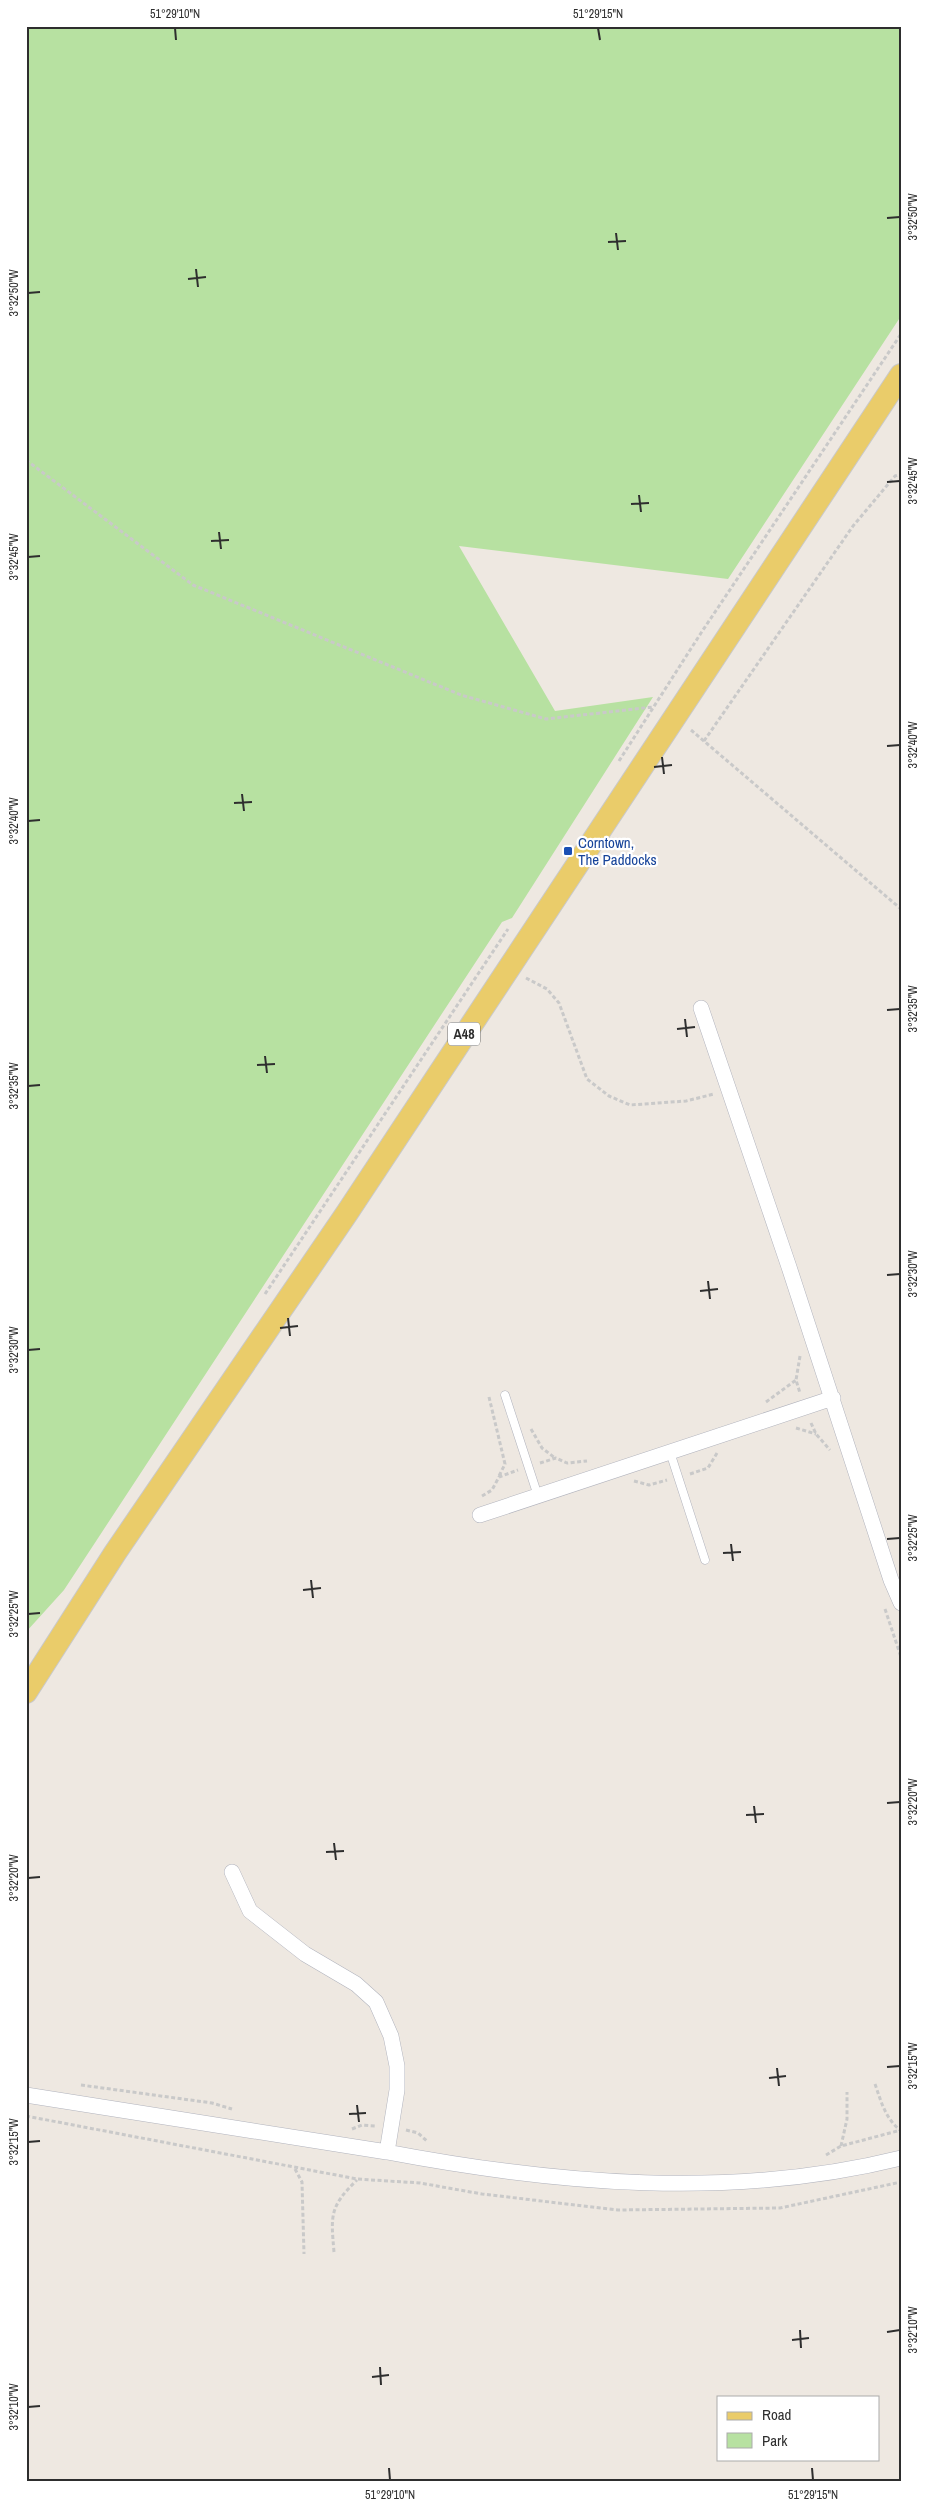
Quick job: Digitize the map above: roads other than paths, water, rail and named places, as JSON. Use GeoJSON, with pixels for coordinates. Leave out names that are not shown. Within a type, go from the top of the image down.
{"type":"FeatureCollection","features":[{"type":"Feature","properties":{"kind":"main road","name":"A48"},"geometry":{"type":"LineString","coordinates":[[26,1692],[115,1553],[347,1213],[901,374]]}},
{"type":"Feature","properties":{"kind":"street"},"geometry":{"type":"LineString","coordinates":[[701,1008],[833,1398],[891,1580],[901,1603]]}},
{"type":"Feature","properties":{"kind":"street"},"geometry":{"type":"LineString","coordinates":[[480,1515],[833,1398]]}},
{"type":"Feature","properties":{"kind":"street"},"geometry":{"type":"LineString","coordinates":[[232,1872],[250,1911],[305,1954],[356,1984],[376,2002],[391,2036],[396,2066],[396,2090],[387,2152]]}},
{"type":"Feature","properties":{"kind":"street"},"geometry":{"type":"LineString","coordinates":[[26,2095],[517,2173],[666,2184],[768,2181],[859,2168],[901,2158]]}},
{"type":"Feature","properties":{"kind":"lane"},"geometry":{"type":"LineString","coordinates":[[505,1395],[538,1496]]}},
{"type":"Feature","properties":{"kind":"lane"},"geometry":{"type":"LineString","coordinates":[[670,1452],[705,1560]]}},
{"type":"Feature","properties":{"kind":"place","name":"Corntown, The Paddocks"},"geometry":{"type":"Point","coordinates":[568,851]}}]}
